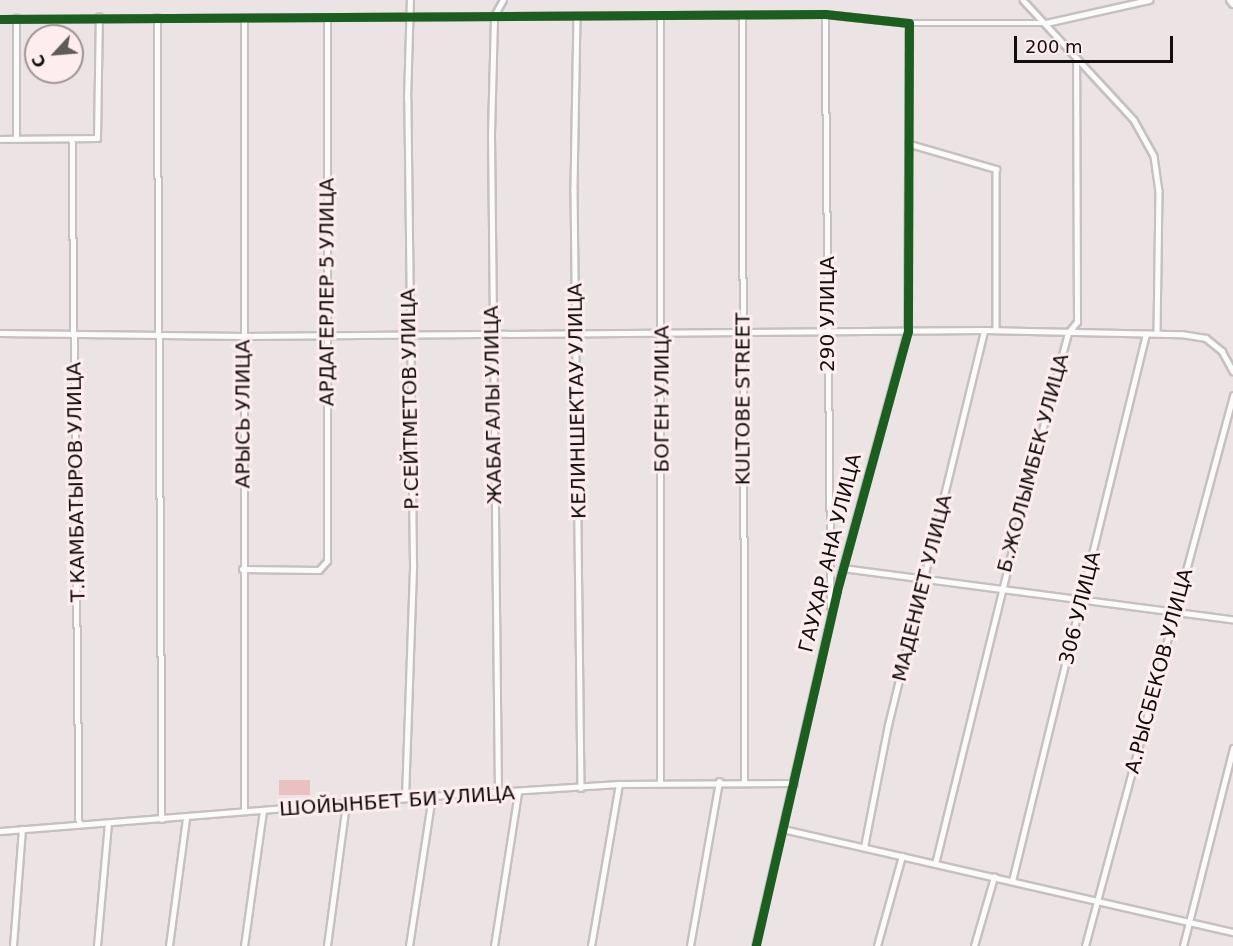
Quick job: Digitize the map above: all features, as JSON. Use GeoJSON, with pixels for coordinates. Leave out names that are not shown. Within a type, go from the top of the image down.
{"type":"FeatureCollection","features":[{"type":"Feature","properties":{"kind":"main road"},"geometry":{"type":"LineString","coordinates":[[1230,0],[1233,4]]}},
{"type":"Feature","properties":{"kind":"street","name":"Р.СЕЙТМЕТОВ УЛИЦА"},"geometry":{"type":"LineString","coordinates":[[405,798],[413,575],[407,99],[410,0]]}},
{"type":"Feature","properties":{"kind":"street"},"geometry":{"type":"LineString","coordinates":[[494,16],[503,0]]}},
{"type":"Feature","properties":{"kind":"street"},"geometry":{"type":"LineString","coordinates":[[1023,0],[1134,120],[1154,156],[1159,191],[1157,333]]}},
{"type":"Feature","properties":{"kind":"street"},"geometry":{"type":"LineString","coordinates":[[0,19],[825,14],[909,23],[1046,23],[1149,0]]}},
{"type":"Feature","properties":{"kind":"street","name":"290 УЛИЦА"},"geometry":{"type":"LineString","coordinates":[[825,14],[832,614]]}},
{"type":"Feature","properties":{"kind":"street","name":"КЕЛИНШЕКТАУ УЛИЦА"},"geometry":{"type":"LineString","coordinates":[[578,15],[576,333],[581,788]]}},
{"type":"Feature","properties":{"kind":"street","name":"БОГЕН УЛИЦА"},"geometry":{"type":"LineString","coordinates":[[660,15],[662,335],[660,783]]}},
{"type":"Feature","properties":{"kind":"street","name":"ЖАБАГАЛЫ УЛИЦА"},"geometry":{"type":"LineString","coordinates":[[494,16],[493,335],[498,793]]}},
{"type":"Feature","properties":{"kind":"street","name":"KULTOBE STREET"},"geometry":{"type":"LineString","coordinates":[[742,16],[745,782]]}},
{"type":"Feature","properties":{"kind":"street"},"geometry":{"type":"LineString","coordinates":[[0,139],[97,138],[99,17]]}},
{"type":"Feature","properties":{"kind":"street"},"geometry":{"type":"LineString","coordinates":[[157,17],[162,819]]}},
{"type":"Feature","properties":{"kind":"street","name":"АРЫСЬ УЛИЦА"},"geometry":{"type":"LineString","coordinates":[[244,17],[242,568],[244,811]]}},
{"type":"Feature","properties":{"kind":"street"},"geometry":{"type":"LineString","coordinates":[[16,18],[16,139]]}},
{"type":"Feature","properties":{"kind":"street","name":"АРДАГЕРЛЕР 5 УЛИЦА"},"geometry":{"type":"LineString","coordinates":[[242,568],[319,570],[324,567],[327,18]]}},
{"type":"Feature","properties":{"kind":"street","name":"ГАУХАР АНА УЛИЦА"},"geometry":{"type":"LineString","coordinates":[[756,946],[843,568],[908,331],[909,23]]}},
{"type":"Feature","properties":{"kind":"street","name":"Б.ЖОЛЫМБЕК УЛИЦА"},"geometry":{"type":"LineString","coordinates":[[936,864],[1001,587],[1068,333],[1077,322],[1077,59]]}},
{"type":"Feature","properties":{"kind":"street","name":"Т.КАМБАТЫРОВ УЛИЦА"},"geometry":{"type":"LineString","coordinates":[[72,140],[79,824]]}},
{"type":"Feature","properties":{"kind":"street"},"geometry":{"type":"LineString","coordinates":[[910,144],[996,169],[996,330]]}},
{"type":"Feature","properties":{"kind":"street","name":"МАДЕНИЕТ УЛИЦА"},"geometry":{"type":"LineString","coordinates":[[864,847],[888,724],[984,330]]}},
{"type":"Feature","properties":{"kind":"street"},"geometry":{"type":"LineString","coordinates":[[0,333],[159,336],[576,333],[662,335],[996,330],[1157,333],[1206,338],[1222,351],[1233,371]]}},
{"type":"Feature","properties":{"kind":"street","name":"306 УЛИЦА"},"geometry":{"type":"LineString","coordinates":[[1012,881],[1146,334]]}},
{"type":"Feature","properties":{"kind":"street","name":"А.РЫСБЕКОВ УЛИЦА"},"geometry":{"type":"LineString","coordinates":[[1085,946],[1233,396]]}},
{"type":"Feature","properties":{"kind":"street"},"geometry":{"type":"LineString","coordinates":[[843,568],[924,581],[1001,587],[1174,609],[1233,619]]}},
{"type":"Feature","properties":{"kind":"street"},"geometry":{"type":"LineString","coordinates":[[1184,946],[1233,748]]}},
{"type":"Feature","properties":{"kind":"street"},"geometry":{"type":"LineString","coordinates":[[690,946],[718,782]]}},
{"type":"Feature","properties":{"kind":"street","name":"ШОЙЫНБЕТ БИ УЛИЦА"},"geometry":{"type":"LineString","coordinates":[[0,831],[186,818],[405,798],[518,793],[619,784],[794,783]]}},
{"type":"Feature","properties":{"kind":"street"},"geometry":{"type":"LineString","coordinates":[[591,946],[619,784]]}},
{"type":"Feature","properties":{"kind":"street"},"geometry":{"type":"LineString","coordinates":[[494,946],[518,793]]}},
{"type":"Feature","properties":{"kind":"street"},"geometry":{"type":"LineString","coordinates":[[409,946],[432,796]]}},
{"type":"Feature","properties":{"kind":"street"},"geometry":{"type":"LineString","coordinates":[[327,946],[346,804]]}},
{"type":"Feature","properties":{"kind":"street"},"geometry":{"type":"LineString","coordinates":[[244,946],[263,810]]}},
{"type":"Feature","properties":{"kind":"street"},"geometry":{"type":"LineString","coordinates":[[169,946],[186,818]]}},
{"type":"Feature","properties":{"kind":"street"},"geometry":{"type":"LineString","coordinates":[[98,946],[108,823]]}},
{"type":"Feature","properties":{"kind":"street"},"geometry":{"type":"LineString","coordinates":[[14,946],[22,829]]}},
{"type":"Feature","properties":{"kind":"street"},"geometry":{"type":"LineString","coordinates":[[783,829],[1233,932]]}},
{"type":"Feature","properties":{"kind":"street"},"geometry":{"type":"LineString","coordinates":[[877,946],[902,856]]}},
{"type":"Feature","properties":{"kind":"street"},"geometry":{"type":"LineString","coordinates":[[974,946],[994,877]]}},
{"type":"Feature","properties":{"kind":"shaded area"},"geometry":{"type":"Polygon","coordinates":[[[279,780],[310,780],[310,795],[279,795],[279,780]]]}},
{"type":"Feature","properties":{"kind":"cycle path"},"geometry":{"type":"LineString","coordinates":[[0,19],[825,14],[909,23],[908,331],[837,591],[756,946]]}}]}
